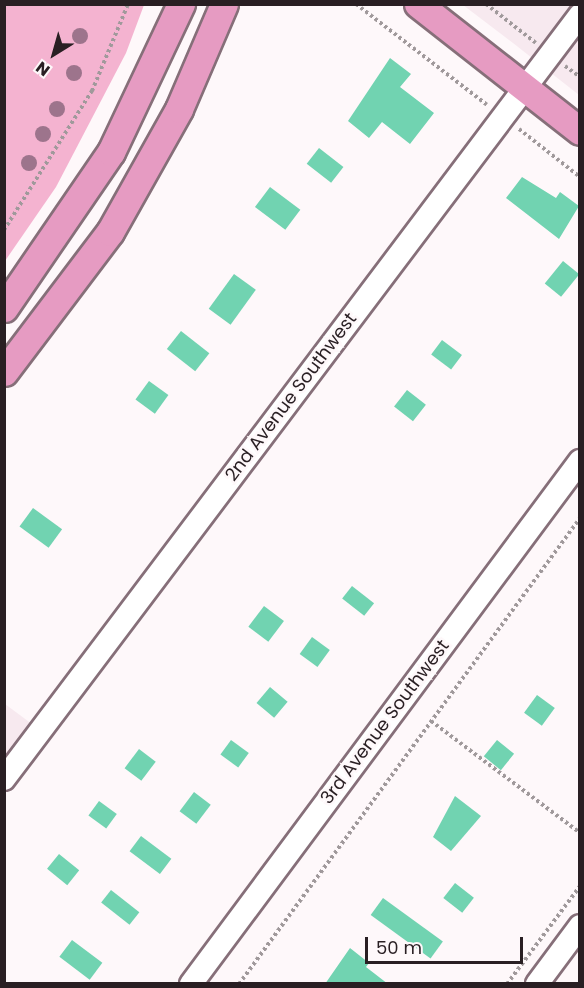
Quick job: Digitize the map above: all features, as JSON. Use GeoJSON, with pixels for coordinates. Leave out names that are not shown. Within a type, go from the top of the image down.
{"type":"FeatureCollection","features":[{"type":"Feature","properties":{"kind":"main road"},"geometry":{"type":"LineString","coordinates":[[4,309],[111,152],[181,4]]}},
{"type":"Feature","properties":{"kind":"main road"},"geometry":{"type":"LineString","coordinates":[[4,372],[110,232],[179,109],[224,4]]}},
{"type":"Feature","properties":{"kind":"main road"},"geometry":{"type":"LineString","coordinates":[[418,4],[579,131]]}},
{"type":"Feature","properties":{"kind":"street","name":"2nd Avenue Southwest"},"geometry":{"type":"LineString","coordinates":[[4,779],[579,15]]}},
{"type":"Feature","properties":{"kind":"street","name":"3rd Avenue Southwest"},"geometry":{"type":"LineString","coordinates":[[191,984],[579,461]]}},
{"type":"Feature","properties":{"kind":"street"},"geometry":{"type":"LineString","coordinates":[[537,984],[579,926]]}},
{"type":"Feature","properties":{"kind":"path"},"geometry":{"type":"LineString","coordinates":[[4,230],[92,91],[128,4]]}},
{"type":"Feature","properties":{"kind":"path"},"geometry":{"type":"LineString","coordinates":[[356,4],[579,177]]}},
{"type":"Feature","properties":{"kind":"path"},"geometry":{"type":"LineString","coordinates":[[486,4],[550,54]]}},
{"type":"Feature","properties":{"kind":"path"},"geometry":{"type":"LineString","coordinates":[[241,983],[579,518]]}},
{"type":"Feature","properties":{"kind":"path"},"geometry":{"type":"LineString","coordinates":[[431,721],[579,833]]}},
{"type":"Feature","properties":{"kind":"path"},"geometry":{"type":"LineString","coordinates":[[507,984],[579,886]]}},
{"type":"Feature","properties":{"kind":"shaded area"},"geometry":{"type":"Polygon","coordinates":[[[5,4],[144,5],[126,53],[56,187],[5,261],[5,4]]]}},
{"type":"Feature","properties":{"kind":"shaded area"},"geometry":{"type":"Polygon","coordinates":[[[463,5],[579,5],[579,95],[513,43],[463,5]]]}},
{"type":"Feature","properties":{"kind":"shaded area"},"geometry":{"type":"Polygon","coordinates":[[[5,704],[40,730],[5,778],[5,704]]]}},
{"type":"Feature","properties":{"kind":"building"},"geometry":{"type":"Polygon","coordinates":[[[390,58],[411,74],[400,87],[434,113],[410,144],[382,122],[369,138],[348,121],[390,58]]]}},
{"type":"Feature","properties":{"kind":"building"},"geometry":{"type":"Polygon","coordinates":[[[319,148],[343,167],[331,183],[307,164],[319,148]]]}},
{"type":"Feature","properties":{"kind":"building"},"geometry":{"type":"Polygon","coordinates":[[[522,177],[556,198],[560,192],[579,206],[559,239],[506,198],[522,177]]]}},
{"type":"Feature","properties":{"kind":"building"},"geometry":{"type":"Polygon","coordinates":[[[270,187],[300,210],[285,230],[255,207],[270,187]]]}},
{"type":"Feature","properties":{"kind":"building"},"geometry":{"type":"Polygon","coordinates":[[[563,261],[579,274],[561,297],[545,284],[563,261]]]}},
{"type":"Feature","properties":{"kind":"building"},"geometry":{"type":"Polygon","coordinates":[[[234,274],[256,290],[231,325],[209,309],[234,274]]]}},
{"type":"Feature","properties":{"kind":"building"},"geometry":{"type":"Polygon","coordinates":[[[181,331],[209,353],[195,371],[167,349],[181,331]]]}},
{"type":"Feature","properties":{"kind":"building"},"geometry":{"type":"Polygon","coordinates":[[[442,340],[462,355],[451,369],[431,354],[442,340]]]}},
{"type":"Feature","properties":{"kind":"building"},"geometry":{"type":"Polygon","coordinates":[[[149,381],[168,395],[155,414],[135,400],[149,381]]]}},
{"type":"Feature","properties":{"kind":"building"},"geometry":{"type":"Polygon","coordinates":[[[407,390],[426,405],[413,421],[394,407],[407,390]]]}},
{"type":"Feature","properties":{"kind":"building"},"geometry":{"type":"Polygon","coordinates":[[[33,508],[62,529],[49,548],[19,527],[33,508]]]}},
{"type":"Feature","properties":{"kind":"building"},"geometry":{"type":"Polygon","coordinates":[[[352,586],[374,603],[364,616],[342,599],[352,586]]]}},
{"type":"Feature","properties":{"kind":"building"},"geometry":{"type":"Polygon","coordinates":[[[264,606],[284,621],[268,642],[248,627],[264,606]]]}},
{"type":"Feature","properties":{"kind":"building"},"geometry":{"type":"Polygon","coordinates":[[[312,637],[330,650],[317,667],[300,654],[312,637]]]}},
{"type":"Feature","properties":{"kind":"building"},"geometry":{"type":"Polygon","coordinates":[[[270,687],[288,702],[274,718],[257,703],[270,687]]]}},
{"type":"Feature","properties":{"kind":"building"},"geometry":{"type":"Polygon","coordinates":[[[537,695],[555,708],[542,726],[524,713],[537,695]]]}},
{"type":"Feature","properties":{"kind":"building"},"geometry":{"type":"Polygon","coordinates":[[[231,740],[249,753],[238,767],[220,755],[231,740]]]}},
{"type":"Feature","properties":{"kind":"building"},"geometry":{"type":"Polygon","coordinates":[[[497,740],[514,754],[501,770],[484,756],[497,740]]]}},
{"type":"Feature","properties":{"kind":"building"},"geometry":{"type":"Polygon","coordinates":[[[139,749],[156,762],[141,781],[125,768],[139,749]]]}},
{"type":"Feature","properties":{"kind":"building"},"geometry":{"type":"Polygon","coordinates":[[[194,792],[211,805],[196,824],[180,811],[194,792]]]}},
{"type":"Feature","properties":{"kind":"building"},"geometry":{"type":"Polygon","coordinates":[[[455,796],[481,816],[451,851],[433,837],[455,796]]]}},
{"type":"Feature","properties":{"kind":"building"},"geometry":{"type":"Polygon","coordinates":[[[99,801],[117,814],[106,828],[88,816],[99,801]]]}},
{"type":"Feature","properties":{"kind":"building"},"geometry":{"type":"Polygon","coordinates":[[[141,836],[171,859],[160,874],[130,851],[141,836]]]}},
{"type":"Feature","properties":{"kind":"building"},"geometry":{"type":"Polygon","coordinates":[[[59,854],[79,870],[67,885],[47,869],[59,854]]]}},
{"type":"Feature","properties":{"kind":"building"},"geometry":{"type":"Polygon","coordinates":[[[455,883],[474,898],[462,913],[443,898],[455,883]]]}},
{"type":"Feature","properties":{"kind":"building"},"geometry":{"type":"Polygon","coordinates":[[[111,890],[139,912],[130,925],[101,903],[111,890]]]}},
{"type":"Feature","properties":{"kind":"building"},"geometry":{"type":"Polygon","coordinates":[[[383,898],[443,941],[431,958],[371,915],[383,898]]]}},
{"type":"Feature","properties":{"kind":"building"},"geometry":{"type":"Polygon","coordinates":[[[72,940],[102,963],[90,980],[59,957],[72,940]]]}},
{"type":"Feature","properties":{"kind":"building"},"geometry":{"type":"Polygon","coordinates":[[[350,948],[369,963],[366,967],[388,984],[325,984],[350,948]]]}}]}
